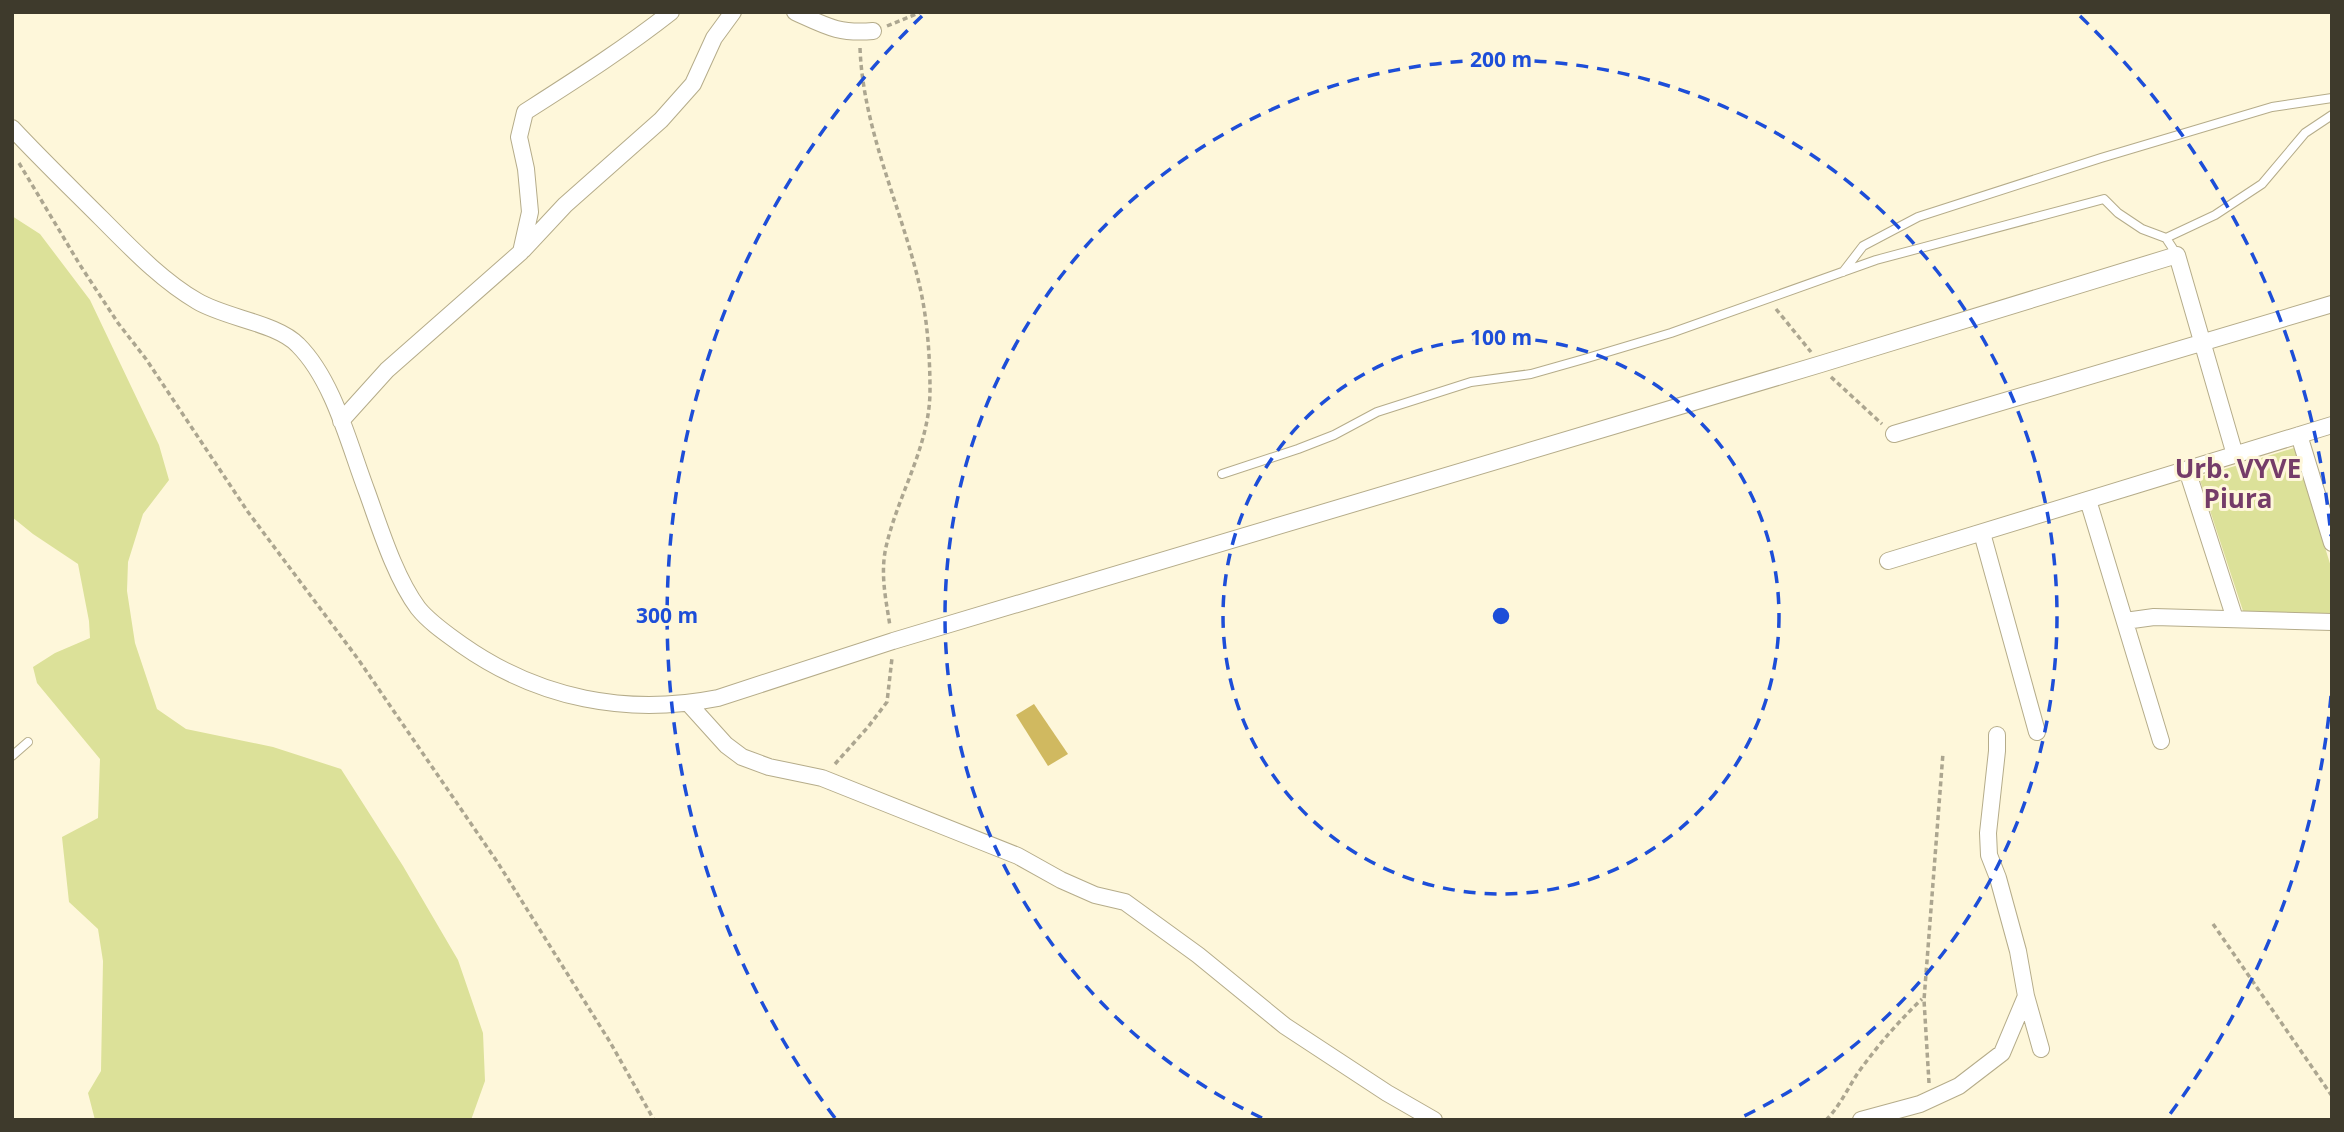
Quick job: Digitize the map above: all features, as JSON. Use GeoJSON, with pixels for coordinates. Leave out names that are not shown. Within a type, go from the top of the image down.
{"type":"FeatureCollection","features":[{"type":"Feature","properties":{"kind":"street"},"geometry":{"type":"LineString","coordinates":[[521,252],[530,212],[526,169],[519,137],[525,112],[630,44],[670,12]]}},
{"type":"Feature","properties":{"kind":"street"},"geometry":{"type":"LineString","coordinates":[[341,421],[387,370],[521,252],[565,205],[661,120],[693,84],[714,38],[733,12]]}},
{"type":"Feature","properties":{"kind":"street"},"geometry":{"type":"LineString","coordinates":[[795,12],[827,27],[848,33],[866,32]]}},
{"type":"Feature","properties":{"kind":"street"},"geometry":{"type":"LineString","coordinates":[[12,128],[118,236],[166,279],[197,302],[277,332],[296,342],[319,372],[341,421],[366,492],[405,586],[418,608],[433,624],[487,663],[512,676],[561,693],[632,706],[689,704],[743,691],[893,641],[2177,255],[2235,455]]}},
{"type":"Feature","properties":{"kind":"street"},"geometry":{"type":"LineString","coordinates":[[1894,434],[2332,304]]}},
{"type":"Feature","properties":{"kind":"street"},"geometry":{"type":"LineString","coordinates":[[1888,561],[2332,425]]}},
{"type":"Feature","properties":{"kind":"street"},"geometry":{"type":"LineString","coordinates":[[2299,435],[2332,544]]}},
{"type":"Feature","properties":{"kind":"street"},"geometry":{"type":"LineString","coordinates":[[2187,470],[2235,619]]}},
{"type":"Feature","properties":{"kind":"street"},"geometry":{"type":"LineString","coordinates":[[2088,500],[2161,741]]}},
{"type":"Feature","properties":{"kind":"street"},"geometry":{"type":"LineString","coordinates":[[1982,533],[2038,732]]}},
{"type":"Feature","properties":{"kind":"street"},"geometry":{"type":"LineString","coordinates":[[2125,621],[2154,617],[2332,622]]}},
{"type":"Feature","properties":{"kind":"street"},"geometry":{"type":"LineString","coordinates":[[689,704],[726,745],[742,757],[822,778],[1018,856],[1095,895],[1125,902],[1198,955],[1285,1026],[1387,1093],[1434,1120]]}},
{"type":"Feature","properties":{"kind":"street"},"geometry":{"type":"LineString","coordinates":[[1997,735],[1988,833],[1989,855],[2018,951],[2026,996],[2041,1049]]}},
{"type":"Feature","properties":{"kind":"street"},"geometry":{"type":"LineString","coordinates":[[1861,1120],[1930,1099],[1959,1086],[2002,1053],[2026,996]]}},
{"type":"Feature","properties":{"kind":"lane"},"geometry":{"type":"LineString","coordinates":[[1843,272],[1863,246],[1917,217],[2272,107],[2332,99]]}},
{"type":"Feature","properties":{"kind":"lane"},"geometry":{"type":"LineString","coordinates":[[2166,238],[2215,215],[2262,184],[2305,133],[2332,115]]}},
{"type":"Feature","properties":{"kind":"lane"},"geometry":{"type":"LineString","coordinates":[[1222,474],[1334,435],[1377,412],[1471,382],[1531,374],[1584,359],[1671,333],[1876,260],[2104,199],[2118,213],[2142,229],[2166,238],[2177,255]]}},
{"type":"Feature","properties":{"kind":"lane"},"geometry":{"type":"LineString","coordinates":[[12,757],[28,742]]}},
{"type":"Feature","properties":{"kind":"path"},"geometry":{"type":"LineString","coordinates":[[822,778],[849,750],[887,702],[893,641],[883,583],[886,548],[926,432],[930,392],[928,346],[919,281],[869,117],[861,76],[866,32],[921,12]]}},
{"type":"Feature","properties":{"kind":"path"},"geometry":{"type":"LineString","coordinates":[[16,155],[80,265],[118,323],[146,359],[247,512],[358,659],[498,863],[610,1042],[654,1120]]}},
{"type":"Feature","properties":{"kind":"path"},"geometry":{"type":"LineString","coordinates":[[1930,1099],[1924,998],[1943,753]]}},
{"type":"Feature","properties":{"kind":"path"},"geometry":{"type":"LineString","coordinates":[[2213,924],[2332,1096]]}},
{"type":"Feature","properties":{"kind":"path"},"geometry":{"type":"LineString","coordinates":[[1826,1120],[1838,1108],[1858,1072],[1894,1026],[1924,998]]}},
{"type":"Feature","properties":{"kind":"green space"},"geometry":{"type":"Polygon","coordinates":[[[12,216],[40,234],[90,300],[159,445],[169,480],[143,514],[128,562],[127,591],[135,643],[157,709],[186,729],[273,747],[341,769],[403,866],[458,960],[483,1033],[485,1081],[471,1120],[95,1120],[88,1093],[101,1071],[103,961],[98,929],[69,902],[62,837],[98,818],[100,759],[37,683],[33,667],[55,653],[90,638],[89,621],[78,564],[12,517],[12,216]]]}},
{"type":"Feature","properties":{"kind":"green space"},"geometry":{"type":"Polygon","coordinates":[[[2294,448],[2332,570],[2332,617],[2244,614],[2199,477],[2294,448]]]}},
{"type":"Feature","properties":{"kind":"building"},"geometry":{"type":"Polygon","coordinates":[[[1034,704],[1068,754],[1048,766],[1016,715],[1034,704]]]}},
{"type":"Feature","properties":{"kind":"district","name":"Urb. VYVE Piura"},"geometry":{"type":"Point","coordinates":[2238,483]}}]}
